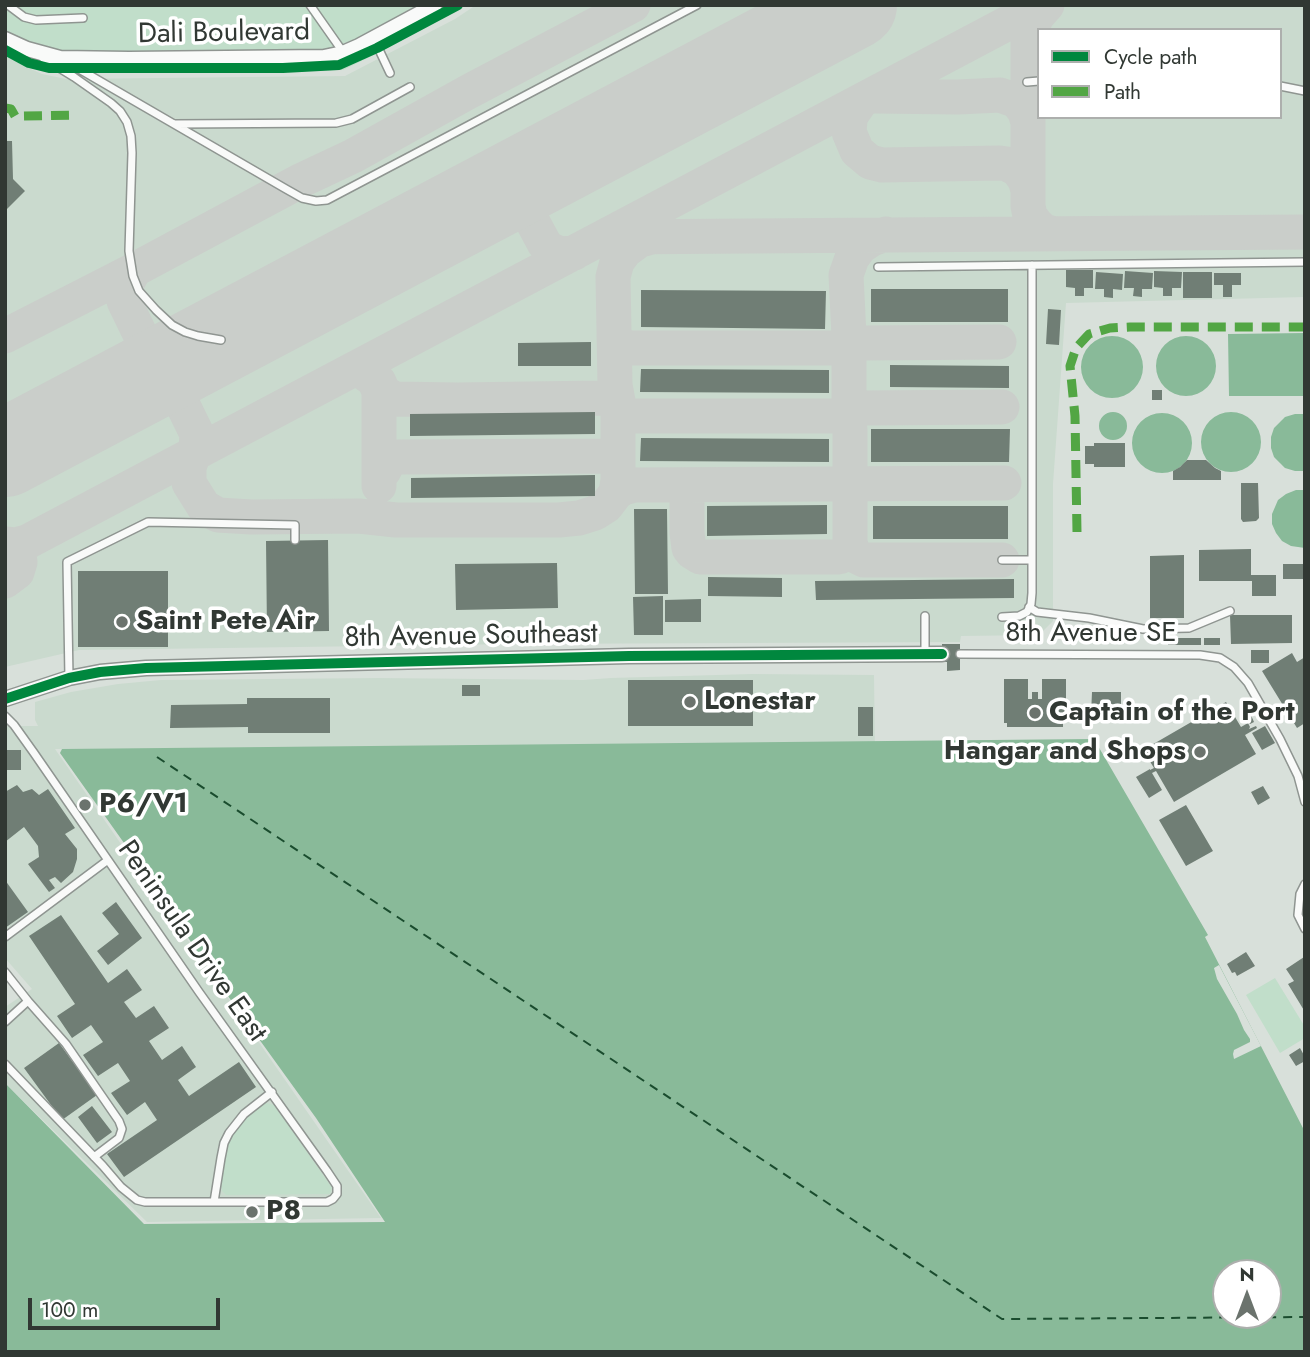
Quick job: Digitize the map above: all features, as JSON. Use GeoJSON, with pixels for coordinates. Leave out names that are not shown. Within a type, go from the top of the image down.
{"type":"FeatureCollection","features":[{"type":"Feature","properties":{"kind":"street","name":"Dali Boulevard"},"geometry":{"type":"LineString","coordinates":[[5,38],[27,49],[60,58],[324,57],[374,39],[435,5]]}},
{"type":"Feature","properties":{"kind":"street","name":"8th Avenue Southeast"},"geometry":{"type":"LineString","coordinates":[[5,699],[69,678],[146,668],[629,656],[942,654]]}},
{"type":"Feature","properties":{"kind":"lane"},"geometry":{"type":"LineString","coordinates":[[8,5],[24,17],[36,20],[83,18]]}},
{"type":"Feature","properties":{"kind":"lane"},"geometry":{"type":"LineString","coordinates":[[310,5],[343,52]]}},
{"type":"Feature","properties":{"kind":"lane"},"geometry":{"type":"LineString","coordinates":[[60,58],[302,198],[316,201],[338,196],[697,5]]}},
{"type":"Feature","properties":{"kind":"lane"},"geometry":{"type":"LineString","coordinates":[[374,39],[390,73]]}},
{"type":"Feature","properties":{"kind":"lane"},"geometry":{"type":"LineString","coordinates":[[27,49],[63,70],[120,111],[131,136],[129,251],[133,276],[139,291],[172,325],[185,332],[221,340]]}},
{"type":"Feature","properties":{"kind":"lane"},"geometry":{"type":"LineString","coordinates":[[1027,82],[1037,81]]}},
{"type":"Feature","properties":{"kind":"lane"},"geometry":{"type":"LineString","coordinates":[[1282,86],[1305,91]]}},
{"type":"Feature","properties":{"kind":"lane"},"geometry":{"type":"LineString","coordinates":[[174,124],[336,123],[352,118],[410,87]]}},
{"type":"Feature","properties":{"kind":"lane"},"geometry":{"type":"LineString","coordinates":[[878,267],[1305,262]]}},
{"type":"Feature","properties":{"kind":"lane"},"geometry":{"type":"LineString","coordinates":[[1002,617],[1019,616],[1027,612],[1032,593],[1032,265]]}},
{"type":"Feature","properties":{"kind":"lane"},"geometry":{"type":"LineString","coordinates":[[69,678],[66,562],[148,522],[295,525],[295,540]]}},
{"type":"Feature","properties":{"kind":"lane"},"geometry":{"type":"LineString","coordinates":[[1002,560],[1032,560]]}},
{"type":"Feature","properties":{"kind":"lane"},"geometry":{"type":"LineString","coordinates":[[1029,607],[1037,612],[1089,618],[1143,629],[1189,628],[1230,611]]}},
{"type":"Feature","properties":{"kind":"lane"},"geometry":{"type":"LineString","coordinates":[[925,616],[925,654]]}},
{"type":"Feature","properties":{"kind":"lane","name":"8th Avenue SE"},"geometry":{"type":"LineString","coordinates":[[960,654],[1200,655],[1220,658],[1234,667],[1248,683],[1298,776],[1305,802]]}},
{"type":"Feature","properties":{"kind":"lane","name":"Peninsula Drive East"},"geometry":{"type":"LineString","coordinates":[[5,716],[14,725],[337,1186],[337,1194],[327,1202],[214,1202]]}},
{"type":"Feature","properties":{"kind":"lane"},"geometry":{"type":"LineString","coordinates":[[5,937],[108,860]]}},
{"type":"Feature","properties":{"kind":"lane"},"geometry":{"type":"LineString","coordinates":[[1305,884],[1300,894],[1298,915],[1305,929]]}},
{"type":"Feature","properties":{"kind":"lane"},"geometry":{"type":"LineString","coordinates":[[5,972],[66,1044],[120,1121],[122,1129],[118,1138],[94,1157]]}},
{"type":"Feature","properties":{"kind":"lane"},"geometry":{"type":"LineString","coordinates":[[5,1022],[28,1001]]}},
{"type":"Feature","properties":{"kind":"lane"},"geometry":{"type":"LineString","coordinates":[[5,1064],[121,1187],[137,1200],[145,1202],[214,1202],[224,1143],[229,1133],[244,1114],[272,1092]]}},
{"type":"Feature","properties":{"kind":"shaded area"},"geometry":{"type":"Polygon","coordinates":[[[5,5],[420,5],[356,39],[324,50],[98,52],[47,48],[16,37],[5,30],[5,5]]]}},
{"type":"Feature","properties":{"kind":"shaded area"},"geometry":{"type":"Polygon","coordinates":[[[450,5],[465,5],[343,70],[67,73],[43,68],[14,52],[60,65],[325,65],[361,53],[450,5]]]}},
{"type":"Feature","properties":{"kind":"shaded area"},"geometry":{"type":"Polygon","coordinates":[[[476,5],[1305,5],[1305,297],[1066,303],[1053,484],[1053,621],[1039,635],[961,636],[960,642],[79,650],[5,667],[5,53],[42,74],[66,79],[345,76],[455,19],[476,5]]]}},
{"type":"Feature","properties":{"kind":"shaded area"},"geometry":{"type":"Polygon","coordinates":[[[1305,333],[1305,396],[1229,396],[1228,334],[1305,333]]]}},
{"type":"Feature","properties":{"kind":"shaded area"},"geometry":{"type":"Polygon","coordinates":[[[1112,336],[1134,345],[1143,367],[1134,389],[1112,398],[1090,389],[1081,367],[1090,345],[1112,336]]]}},
{"type":"Feature","properties":{"kind":"shaded area"},"geometry":{"type":"Polygon","coordinates":[[[1186,336],[1203,341],[1211,349],[1216,366],[1211,383],[1203,391],[1186,396],[1169,391],[1161,383],[1156,366],[1161,349],[1169,341],[1186,336]]]}},
{"type":"Feature","properties":{"kind":"shaded area"},"geometry":{"type":"Polygon","coordinates":[[[1113,412],[1123,416],[1127,426],[1123,436],[1113,440],[1103,436],[1099,426],[1103,416],[1113,412]]]}},
{"type":"Feature","properties":{"kind":"shaded area"},"geometry":{"type":"Polygon","coordinates":[[[1231,412],[1248,417],[1256,425],[1261,442],[1256,459],[1248,467],[1231,472],[1214,467],[1206,459],[1201,442],[1206,425],[1214,417],[1231,412]]]}},
{"type":"Feature","properties":{"kind":"shaded area"},"geometry":{"type":"Polygon","coordinates":[[[1162,413],[1179,418],[1187,426],[1192,443],[1187,460],[1179,468],[1162,473],[1145,468],[1137,460],[1132,443],[1137,426],[1145,418],[1162,413]]]}},
{"type":"Feature","properties":{"kind":"shaded area"},"geometry":{"type":"Polygon","coordinates":[[[1305,414],[1305,471],[1285,468],[1274,457],[1271,448],[1274,428],[1285,417],[1305,414]]]}},
{"type":"Feature","properties":{"kind":"shaded area"},"geometry":{"type":"Polygon","coordinates":[[[1296,490],[1305,490],[1305,548],[1291,546],[1282,541],[1272,524],[1272,514],[1278,500],[1296,490]]]}},
{"type":"Feature","properties":{"kind":"shaded area"},"geometry":{"type":"Polygon","coordinates":[[[752,674],[874,675],[875,752],[55,749],[381,1218],[147,1222],[5,1083],[5,1007],[32,989],[5,958],[5,726],[38,726],[35,720],[35,702],[71,692],[161,680],[583,680],[752,674]]]}},
{"type":"Feature","properties":{"kind":"shaded area"},"geometry":{"type":"Polygon","coordinates":[[[1094,739],[1208,935],[1205,937],[1305,1132],[1305,1352],[5,1352],[5,1083],[144,1224],[385,1222],[316,1118],[220,985],[60,753],[62,749],[1094,739]]]}},
{"type":"Feature","properties":{"kind":"shaded area"},"geometry":{"type":"Polygon","coordinates":[[[1275,978],[1305,1027],[1305,1038],[1280,1053],[1246,995],[1275,978]]]}},
{"type":"Feature","properties":{"kind":"shaded area"},"geometry":{"type":"Polygon","coordinates":[[[266,1103],[274,1105],[332,1188],[330,1194],[226,1195],[222,1191],[220,1176],[226,1145],[235,1128],[248,1114],[266,1103]]]}},
{"type":"Feature","properties":{"kind":"pier"},"geometry":{"type":"Polygon","coordinates":[[[1219,965],[1261,1046],[1234,1059],[1234,1050],[1250,1042],[1250,1039],[1217,979],[1214,968],[1219,965]]]}},
{"type":"Feature","properties":{"kind":"building"},"geometry":{"type":"Polygon","coordinates":[[[5,141],[12,141],[13,179],[25,191],[5,211],[5,141]]]}},
{"type":"Feature","properties":{"kind":"building"},"geometry":{"type":"Polygon","coordinates":[[[1066,270],[1093,270],[1093,288],[1084,288],[1084,296],[1075,296],[1075,288],[1066,287],[1066,270]]]}},
{"type":"Feature","properties":{"kind":"building"},"geometry":{"type":"Polygon","coordinates":[[[1125,271],[1153,273],[1152,289],[1142,289],[1142,297],[1133,296],[1134,288],[1124,288],[1125,271]]]}},
{"type":"Feature","properties":{"kind":"building"},"geometry":{"type":"Polygon","coordinates":[[[1154,271],[1182,272],[1181,288],[1172,288],[1172,296],[1163,296],[1163,288],[1154,287],[1154,271]]]}},
{"type":"Feature","properties":{"kind":"building"},"geometry":{"type":"Polygon","coordinates":[[[1096,272],[1123,274],[1122,290],[1113,289],[1113,298],[1104,297],[1104,289],[1095,289],[1096,272]]]}},
{"type":"Feature","properties":{"kind":"building"},"geometry":{"type":"Polygon","coordinates":[[[1183,272],[1212,272],[1212,298],[1183,298],[1183,272]]]}},
{"type":"Feature","properties":{"kind":"building"},"geometry":{"type":"Polygon","coordinates":[[[1214,273],[1241,273],[1241,285],[1232,285],[1232,297],[1223,297],[1223,285],[1214,285],[1214,273]]]}},
{"type":"Feature","properties":{"kind":"building"},"geometry":{"type":"Polygon","coordinates":[[[871,289],[1008,289],[1008,322],[871,322],[871,289]]]}},
{"type":"Feature","properties":{"kind":"building"},"geometry":{"type":"Polygon","coordinates":[[[641,290],[826,291],[825,329],[641,327],[641,290]]]}},
{"type":"Feature","properties":{"kind":"building"},"geometry":{"type":"Polygon","coordinates":[[[1048,309],[1061,310],[1059,345],[1046,344],[1048,309]]]}},
{"type":"Feature","properties":{"kind":"building"},"geometry":{"type":"Polygon","coordinates":[[[591,342],[591,366],[518,366],[518,343],[591,342]]]}},
{"type":"Feature","properties":{"kind":"building"},"geometry":{"type":"Polygon","coordinates":[[[890,365],[1009,366],[1009,388],[890,387],[890,365]]]}},
{"type":"Feature","properties":{"kind":"building"},"geometry":{"type":"Polygon","coordinates":[[[641,369],[829,370],[829,393],[640,392],[641,369]]]}},
{"type":"Feature","properties":{"kind":"building"},"geometry":{"type":"Polygon","coordinates":[[[1152,390],[1162,390],[1162,400],[1152,400],[1152,390]]]}},
{"type":"Feature","properties":{"kind":"building"},"geometry":{"type":"Polygon","coordinates":[[[595,412],[595,434],[410,436],[410,414],[595,412]]]}},
{"type":"Feature","properties":{"kind":"building"},"geometry":{"type":"Polygon","coordinates":[[[871,429],[1010,429],[1009,462],[871,462],[871,429]]]}},
{"type":"Feature","properties":{"kind":"building"},"geometry":{"type":"Polygon","coordinates":[[[641,438],[829,439],[829,462],[640,461],[641,438]]]}},
{"type":"Feature","properties":{"kind":"building"},"geometry":{"type":"Polygon","coordinates":[[[1094,443],[1125,443],[1125,467],[1094,467],[1094,464],[1085,464],[1085,446],[1094,446],[1094,443]]]}},
{"type":"Feature","properties":{"kind":"building"},"geometry":{"type":"Polygon","coordinates":[[[1187,460],[1206,460],[1221,471],[1221,480],[1173,480],[1173,471],[1187,460]]]}},
{"type":"Feature","properties":{"kind":"building"},"geometry":{"type":"Polygon","coordinates":[[[595,475],[595,496],[411,498],[411,478],[595,475]]]}},
{"type":"Feature","properties":{"kind":"building"},"geometry":{"type":"Polygon","coordinates":[[[1241,483],[1258,483],[1259,518],[1256,521],[1243,522],[1241,519],[1241,483]]]}},
{"type":"Feature","properties":{"kind":"building"},"geometry":{"type":"Polygon","coordinates":[[[827,505],[827,534],[707,536],[707,506],[827,505]]]}},
{"type":"Feature","properties":{"kind":"building"},"geometry":{"type":"Polygon","coordinates":[[[873,506],[1008,506],[1008,539],[873,539],[873,506]]]}},
{"type":"Feature","properties":{"kind":"building"},"geometry":{"type":"Polygon","coordinates":[[[634,509],[667,509],[668,594],[635,594],[634,509]]]}},
{"type":"Feature","properties":{"kind":"building"},"geometry":{"type":"Polygon","coordinates":[[[328,540],[329,631],[267,632],[266,541],[328,540]]]}},
{"type":"Feature","properties":{"kind":"building"},"geometry":{"type":"Polygon","coordinates":[[[1251,549],[1251,575],[1276,575],[1276,596],[1252,596],[1252,581],[1199,581],[1199,550],[1251,549]]]}},
{"type":"Feature","properties":{"kind":"building"},"geometry":{"type":"Polygon","coordinates":[[[1184,555],[1184,618],[1150,618],[1150,556],[1184,555]]]}},
{"type":"Feature","properties":{"kind":"building"},"geometry":{"type":"Polygon","coordinates":[[[557,563],[558,608],[456,610],[455,564],[557,563]]]}},
{"type":"Feature","properties":{"kind":"building"},"geometry":{"type":"Polygon","coordinates":[[[1283,564],[1303,564],[1303,579],[1283,579],[1283,564]]]}},
{"type":"Feature","properties":{"kind":"building"},"geometry":{"type":"Polygon","coordinates":[[[78,571],[168,571],[168,647],[78,647],[78,571]]]}},
{"type":"Feature","properties":{"kind":"building"},"geometry":{"type":"Polygon","coordinates":[[[708,577],[782,578],[782,597],[708,596],[708,577]]]}},
{"type":"Feature","properties":{"kind":"building"},"geometry":{"type":"Polygon","coordinates":[[[1014,579],[1014,598],[816,600],[815,581],[1014,579]]]}},
{"type":"Feature","properties":{"kind":"building"},"geometry":{"type":"Polygon","coordinates":[[[663,596],[663,635],[634,635],[633,597],[663,596]]]}},
{"type":"Feature","properties":{"kind":"building"},"geometry":{"type":"Polygon","coordinates":[[[701,599],[701,622],[665,622],[665,600],[701,599]]]}},
{"type":"Feature","properties":{"kind":"building"},"geometry":{"type":"Polygon","coordinates":[[[1230,615],[1292,615],[1292,643],[1231,644],[1230,615]]]}},
{"type":"Feature","properties":{"kind":"building"},"geometry":{"type":"Polygon","coordinates":[[[1168,638],[1201,638],[1201,645],[1168,645],[1168,638]]]}},
{"type":"Feature","properties":{"kind":"building"},"geometry":{"type":"Polygon","coordinates":[[[1204,638],[1220,638],[1220,645],[1204,645],[1204,638]]]}},
{"type":"Feature","properties":{"kind":"building"},"geometry":{"type":"Polygon","coordinates":[[[942,644],[960,644],[960,670],[947,671],[947,662],[942,662],[942,644]]]}},
{"type":"Feature","properties":{"kind":"building"},"geometry":{"type":"Polygon","coordinates":[[[1251,650],[1269,650],[1269,663],[1251,663],[1251,650]]]}},
{"type":"Feature","properties":{"kind":"building"},"geometry":{"type":"Polygon","coordinates":[[[1292,653],[1297,662],[1305,657],[1305,723],[1297,728],[1262,671],[1292,653]]]}},
{"type":"Feature","properties":{"kind":"building","name":"Captain of the Port"},"geometry":{"type":"Polygon","coordinates":[[[1004,679],[1028,679],[1028,699],[1032,699],[1032,692],[1038,692],[1038,699],[1042,699],[1042,679],[1066,679],[1066,723],[1063,723],[1063,727],[1007,727],[1007,723],[1004,723],[1004,679]]]}},
{"type":"Feature","properties":{"kind":"building","name":"Lonestar"},"geometry":{"type":"Polygon","coordinates":[[[628,680],[753,680],[753,726],[628,726],[628,680]]]}},
{"type":"Feature","properties":{"kind":"building"},"geometry":{"type":"Polygon","coordinates":[[[462,685],[480,685],[480,696],[462,696],[462,685]]]}},
{"type":"Feature","properties":{"kind":"building"},"geometry":{"type":"Polygon","coordinates":[[[1092,692],[1121,692],[1121,715],[1091,715],[1092,692]]]}},
{"type":"Feature","properties":{"kind":"building"},"geometry":{"type":"Polygon","coordinates":[[[247,698],[330,698],[330,733],[248,733],[248,727],[170,728],[171,705],[247,704],[247,698]]]}},
{"type":"Feature","properties":{"kind":"building","name":"Hangar and Shops"},"geometry":{"type":"Polygon","coordinates":[[[1226,702],[1241,727],[1248,723],[1249,729],[1256,726],[1257,728],[1245,735],[1256,754],[1174,802],[1156,771],[1152,773],[1162,790],[1149,798],[1136,777],[1154,768],[1143,750],[1226,702]]]}},
{"type":"Feature","properties":{"kind":"building"},"geometry":{"type":"Polygon","coordinates":[[[858,707],[873,707],[873,736],[858,736],[858,707]]]}},
{"type":"Feature","properties":{"kind":"building"},"geometry":{"type":"Polygon","coordinates":[[[1250,713],[1254,722],[1244,723],[1241,718],[1250,713]]]}},
{"type":"Feature","properties":{"kind":"building"},"geometry":{"type":"Polygon","coordinates":[[[1265,726],[1275,743],[1262,750],[1252,733],[1265,726]]]}},
{"type":"Feature","properties":{"kind":"building"},"geometry":{"type":"Polygon","coordinates":[[[5,750],[21,750],[21,770],[5,770],[5,750]]]}},
{"type":"Feature","properties":{"kind":"building"},"geometry":{"type":"Polygon","coordinates":[[[17,785],[23,792],[32,789],[39,795],[48,789],[75,828],[65,834],[77,849],[73,872],[61,883],[55,877],[49,880],[55,888],[49,892],[28,864],[39,857],[38,846],[24,827],[5,842],[5,792],[17,785]]]}},
{"type":"Feature","properties":{"kind":"building"},"geometry":{"type":"Polygon","coordinates":[[[1263,786],[1270,798],[1258,805],[1251,792],[1263,786]]]}},
{"type":"Feature","properties":{"kind":"building"},"geometry":{"type":"Polygon","coordinates":[[[1186,805],[1213,851],[1186,866],[1159,820],[1186,805]]]}},
{"type":"Feature","properties":{"kind":"building"},"geometry":{"type":"Polygon","coordinates":[[[5,880],[28,912],[5,928],[5,880]]]}},
{"type":"Feature","properties":{"kind":"building"},"geometry":{"type":"Polygon","coordinates":[[[116,902],[142,938],[108,965],[97,951],[119,934],[102,913],[116,902]]]}},
{"type":"Feature","properties":{"kind":"building"},"geometry":{"type":"Polygon","coordinates":[[[61,915],[108,983],[127,969],[142,990],[124,1002],[136,1018],[154,1006],[169,1028],[149,1041],[162,1060],[182,1046],[196,1067],[178,1080],[189,1096],[239,1062],[256,1087],[124,1177],[107,1154],[157,1120],[145,1102],[127,1115],[111,1093],[130,1081],[118,1063],[98,1076],[83,1055],[103,1042],[91,1025],[72,1038],[57,1016],[75,1004],[29,936],[61,915]]]}},
{"type":"Feature","properties":{"kind":"building"},"geometry":{"type":"Polygon","coordinates":[[[1246,952],[1255,966],[1237,976],[1227,964],[1246,952]]]}},
{"type":"Feature","properties":{"kind":"building"},"geometry":{"type":"Polygon","coordinates":[[[1304,957],[1305,1012],[1288,984],[1294,981],[1286,969],[1304,957]]]}},
{"type":"Feature","properties":{"kind":"building"},"geometry":{"type":"Polygon","coordinates":[[[59,1043],[97,1095],[62,1120],[24,1068],[59,1043]]]}},
{"type":"Feature","properties":{"kind":"building"},"geometry":{"type":"Polygon","coordinates":[[[1300,1048],[1305,1061],[1296,1066],[1289,1055],[1300,1048]]]}},
{"type":"Feature","properties":{"kind":"building"},"geometry":{"type":"Polygon","coordinates":[[[92,1106],[112,1132],[97,1143],[78,1117],[92,1106]]]}},
{"type":"Feature","properties":{"kind":"ferry route"},"geometry":{"type":"LineString","coordinates":[[157,757],[1002,1319],[1305,1317]]}},
{"type":"Feature","properties":{"kind":"taxiway"},"geometry":{"type":"LineString","coordinates":[[5,336],[302,180],[353,156],[633,5]]}},
{"type":"Feature","properties":{"kind":"taxiway"},"geometry":{"type":"LineString","coordinates":[[5,544],[27,542],[1042,5]]}},
{"type":"Feature","properties":{"kind":"taxiway"},"geometry":{"type":"LineString","coordinates":[[1047,5],[1033,24],[1028,40],[1028,206],[1030,216],[1037,225],[1054,234]]}},
{"type":"Feature","properties":{"kind":"taxiway"},"geometry":{"type":"LineString","coordinates":[[875,96],[1000,95],[1017,101],[1027,119]]}},
{"type":"Feature","properties":{"kind":"taxiway"},"geometry":{"type":"LineString","coordinates":[[861,101],[852,114],[849,132],[857,151],[870,162],[882,165],[1007,164],[1018,170],[1028,190]]}},
{"type":"Feature","properties":{"kind":"taxiway"},"geometry":{"type":"LineString","coordinates":[[492,196],[511,195],[522,202],[522,192],[527,183],[548,167]]}},
{"type":"Feature","properties":{"kind":"taxiway"},"geometry":{"type":"LineString","coordinates":[[522,202],[549,249],[560,254],[574,253]]}},
{"type":"Feature","properties":{"kind":"taxiway"},"geometry":{"type":"LineString","coordinates":[[612,237],[1305,232]]}},
{"type":"Feature","properties":{"kind":"taxiway"},"geometry":{"type":"LineString","coordinates":[[841,415],[847,410],[849,403],[846,275],[852,258],[860,247],[886,234]]}},
{"type":"Feature","properties":{"kind":"taxiway"},"geometry":{"type":"LineString","coordinates":[[616,493],[618,401],[615,385],[613,277],[617,262],[625,251],[640,240],[655,236]]}},
{"type":"Feature","properties":{"kind":"taxiway"},"geometry":{"type":"LineString","coordinates":[[134,270],[125,287],[124,301],[140,334]]}},
{"type":"Feature","properties":{"kind":"taxiway"},"geometry":{"type":"LineString","coordinates":[[134,385],[143,366],[140,334],[151,346],[168,356],[179,357],[195,353]]}},
{"type":"Feature","properties":{"kind":"taxiway"},"geometry":{"type":"LineString","coordinates":[[614,335],[618,343],[628,348],[834,348],[843,350],[849,361]]}},
{"type":"Feature","properties":{"kind":"taxiway"},"geometry":{"type":"LineString","coordinates":[[834,348],[864,343],[999,342]]}},
{"type":"Feature","properties":{"kind":"taxiway"},"geometry":{"type":"LineString","coordinates":[[367,375],[375,381],[379,392],[379,486]]}},
{"type":"Feature","properties":{"kind":"taxiway"},"geometry":{"type":"LineString","coordinates":[[379,382],[383,392],[395,399],[457,400],[602,398],[610,394],[615,385]]}},
{"type":"Feature","properties":{"kind":"taxiway"},"geometry":{"type":"LineString","coordinates":[[174,387],[197,434],[196,448],[189,467],[189,483],[204,507],[218,515],[359,516],[396,520],[559,520],[595,513],[606,506],[616,493],[634,485],[1004,483]]}},
{"type":"Feature","properties":{"kind":"taxiway"},"geometry":{"type":"LineString","coordinates":[[618,428],[621,421],[630,416],[836,416],[863,408],[1002,407]]}},
{"type":"Feature","properties":{"kind":"taxiway"},"geometry":{"type":"LineString","coordinates":[[836,416],[846,421],[850,429],[850,543],[854,555],[864,560],[1002,560]]}},
{"type":"Feature","properties":{"kind":"taxiway"},"geometry":{"type":"LineString","coordinates":[[379,474],[389,461],[396,457],[606,456],[613,453],[618,444]]}},
{"type":"Feature","properties":{"kind":"taxiway"},"geometry":{"type":"LineString","coordinates":[[699,485],[687,496],[687,533],[689,548],[700,557],[837,557],[847,551],[850,543]]}},
{"type":"Feature","properties":{"kind":"taxiway"},"geometry":{"type":"LineString","coordinates":[[5,581],[17,572],[20,562],[16,548],[8,545]]}},
{"type":"Feature","properties":{"kind":"runway"},"geometry":{"type":"LineString","coordinates":[[5,453],[853,5]]}},
{"type":"Feature","properties":{"kind":"marked path"},"geometry":{"type":"LineString","coordinates":[[5,108],[11,109],[15,116]]}},
{"type":"Feature","properties":{"kind":"marked path"},"geometry":{"type":"LineString","coordinates":[[24,116],[77,115]]}},
{"type":"Feature","properties":{"kind":"marked path"},"geometry":{"type":"LineString","coordinates":[[1077,532],[1075,416],[1070,366],[1076,348],[1089,334],[1110,328],[1130,327],[1305,327]]}},
{"type":"Feature","properties":{"kind":"cycle path"},"geometry":{"type":"LineString","coordinates":[[5,50],[29,63],[49,68],[283,68],[339,65],[458,5]]}},
{"type":"Feature","properties":{"kind":"cycle path"},"geometry":{"type":"LineString","coordinates":[[5,699],[69,678],[146,668],[629,656],[942,654]]}},
{"type":"Feature","properties":{"kind":"place","name":"Saint Pete Air"},"geometry":{"type":"Point","coordinates":[122,622]}},
{"type":"Feature","properties":{"kind":"place","name":"Lonestar"},"geometry":{"type":"Point","coordinates":[690,702]}},
{"type":"Feature","properties":{"kind":"place","name":"Captain of the Port"},"geometry":{"type":"Point","coordinates":[1035,713]}},
{"type":"Feature","properties":{"kind":"place","name":"Hangar and Shops"},"geometry":{"type":"Point","coordinates":[1200,752]}},
{"type":"Feature","properties":{"kind":"place","name":"P6/V1"},"geometry":{"type":"Point","coordinates":[85,805]}},
{"type":"Feature","properties":{"kind":"place","name":"P8"},"geometry":{"type":"Point","coordinates":[252,1212]}}]}
